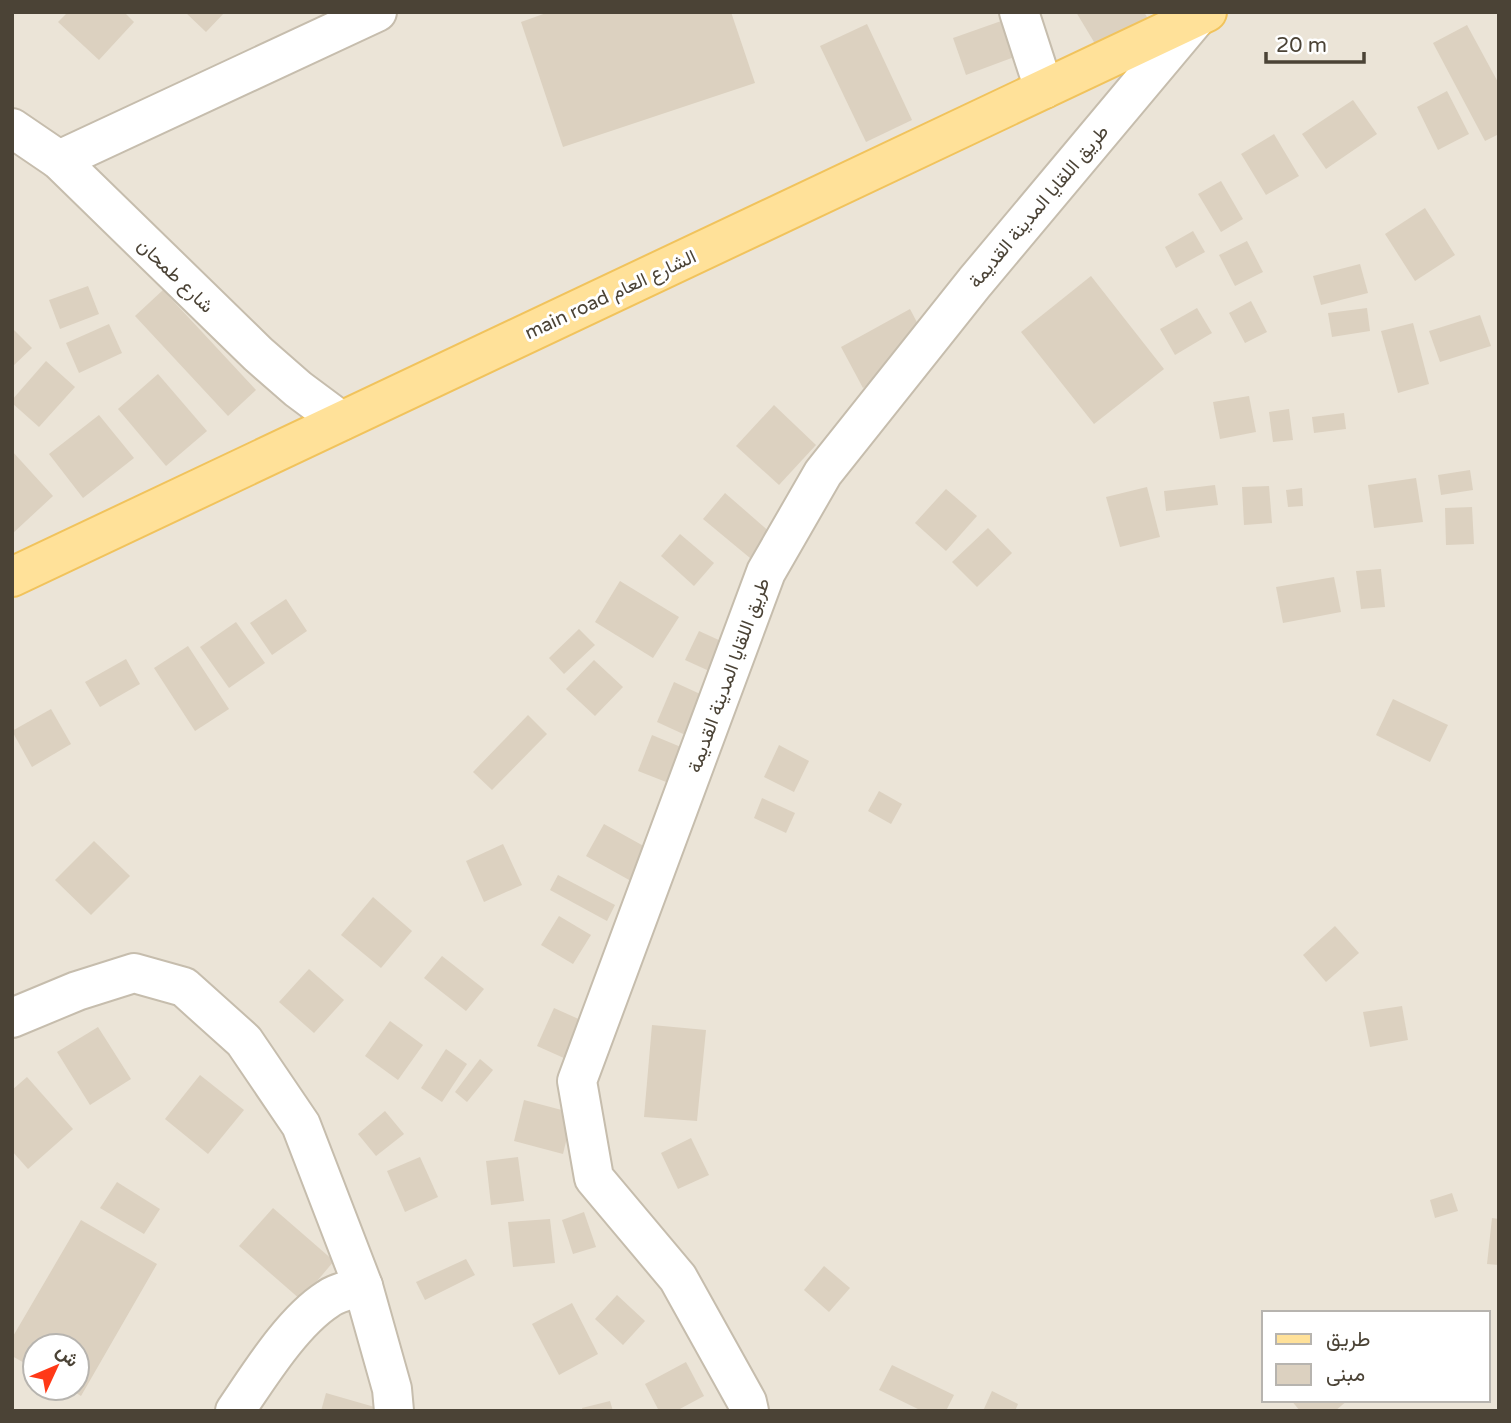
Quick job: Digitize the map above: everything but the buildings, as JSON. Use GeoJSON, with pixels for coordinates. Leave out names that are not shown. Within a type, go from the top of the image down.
{"type":"FeatureCollection","features":[{"type":"Feature","properties":{"kind":"main road","name":"main road الشارع العام"},"geometry":{"type":"LineString","coordinates":[[12,577],[1201,15]]}},
{"type":"Feature","properties":{"kind":"street"},"geometry":{"type":"LineString","coordinates":[[59,160],[377,12]]}},
{"type":"Feature","properties":{"kind":"street"},"geometry":{"type":"LineString","coordinates":[[1018,12],[1044,89]]}},
{"type":"Feature","properties":{"kind":"street","name":"طريق اللقايا المدينة القديمة"},"geometry":{"type":"LineString","coordinates":[[749,1411],[747,1402],[678,1278],[594,1178],[577,1082],[766,572],[823,472],[975,282],[1201,15]]}},
{"type":"Feature","properties":{"kind":"street","name":"شارع طمحان"},"geometry":{"type":"LineString","coordinates":[[12,128],[59,160],[258,354],[298,389],[341,421]]}},
{"type":"Feature","properties":{"kind":"street"},"geometry":{"type":"LineString","coordinates":[[12,1018],[77,990],[134,973],[184,986],[244,1041],[301,1125],[363,1286],[393,1389],[394,1411]]}},
{"type":"Feature","properties":{"kind":"street"},"geometry":{"type":"LineString","coordinates":[[235,1411],[265,1366],[299,1325],[328,1298],[363,1286]]}},
{"type":"Feature","properties":{"kind":"shaded area"},"geometry":{"type":"Polygon","coordinates":[[[12,12],[1499,12],[1499,1411],[12,1411],[12,12]]]}}]}
